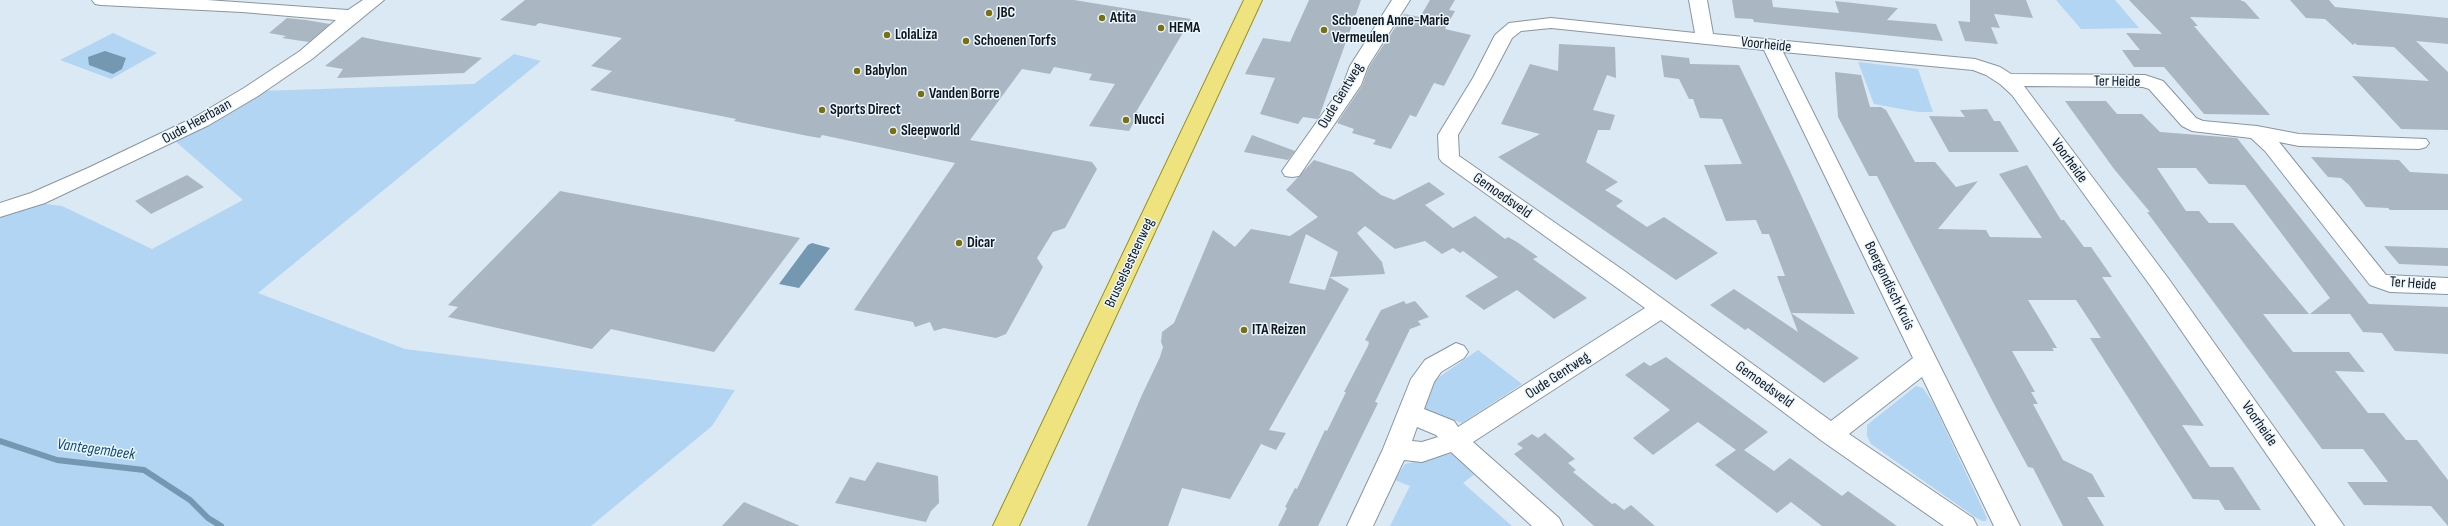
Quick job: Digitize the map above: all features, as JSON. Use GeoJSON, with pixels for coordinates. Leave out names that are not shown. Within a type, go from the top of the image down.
{"type":"FeatureCollection","features":[{"type":"Feature","properties":{"kind":"main road","name":"Brusselsesteenweg"},"geometry":{"type":"LineString","coordinates":[[1006,526],[1253,0]]}},
{"type":"Feature","properties":{"kind":"street"},"geometry":{"type":"LineString","coordinates":[[102,0],[242,7],[352,16]]}},
{"type":"Feature","properties":{"kind":"street","name":"Oude Heerbaan"},"geometry":{"type":"LineString","coordinates":[[0,210],[38,198],[95,173],[202,121],[251,92],[300,59],[352,16],[375,0]]}},
{"type":"Feature","properties":{"kind":"street","name":"Oude Gentweg"},"geometry":{"type":"LineString","coordinates":[[1292,171],[1352,85],[1359,66],[1401,0]]}},
{"type":"Feature","properties":{"kind":"street"},"geometry":{"type":"LineString","coordinates":[[1698,0],[1705,39]]}},
{"type":"Feature","properties":{"kind":"street","name":"Gemoedsveld"},"geometry":{"type":"LineString","coordinates":[[1705,39],[1551,23],[1515,27],[1504,35],[1482,78],[1448,135],[1449,158],[1661,309],[1832,434],[1964,526]]}},
{"type":"Feature","properties":{"kind":"street","name":"Voorheide"},"geometry":{"type":"LineString","coordinates":[[1705,39],[1974,65],[1993,71],[2007,80],[2019,91],[2160,283],[2331,526]]}},
{"type":"Feature","properties":{"kind":"street","name":"Boergondisch Kruis"},"geometry":{"type":"LineString","coordinates":[[1772,46],[2006,526]]}},
{"type":"Feature","properties":{"kind":"street","name":"Ter Heide"},"geometry":{"type":"LineString","coordinates":[[2007,80],[2145,81],[2156,85],[2189,122],[2199,127],[2257,132],[2299,140],[2419,144]]}},
{"type":"Feature","properties":{"kind":"street","name":"Ter Heide"},"geometry":{"type":"LineString","coordinates":[[2257,132],[2272,147],[2378,280],[2390,284],[2448,286]]}},
{"type":"Feature","properties":{"kind":"street","name":"Oude Gentweg"},"geometry":{"type":"LineString","coordinates":[[1396,449],[1422,452],[1454,441],[1661,309]]}},
{"type":"Feature","properties":{"kind":"street"},"geometry":{"type":"LineString","coordinates":[[1360,526],[1396,449],[1423,379],[1433,366],[1456,352]]}},
{"type":"Feature","properties":{"kind":"street"},"geometry":{"type":"LineString","coordinates":[[1832,434],[1925,361]]}},
{"type":"Feature","properties":{"kind":"street"},"geometry":{"type":"LineString","coordinates":[[1410,414],[1445,428],[1454,441],[1550,526]]}},
{"type":"Feature","properties":{"kind":"shaded area"},"geometry":{"type":"Polygon","coordinates":[[[2056,0],[2115,0],[2139,28],[2081,29],[2056,0]]]}},
{"type":"Feature","properties":{"kind":"shaded area"},"geometry":{"type":"Polygon","coordinates":[[[113,33],[157,53],[111,79],[60,60],[113,33]]]}},
{"type":"Feature","properties":{"kind":"shaded area"},"geometry":{"type":"Polygon","coordinates":[[[105,51],[126,58],[122,69],[113,74],[89,65],[88,57],[105,51]]]}},
{"type":"Feature","properties":{"kind":"shaded area"},"geometry":{"type":"Polygon","coordinates":[[[514,54],[541,61],[258,293],[405,349],[735,390],[712,426],[591,526],[0,526],[0,216],[33,206],[46,204],[62,206],[152,249],[243,200],[175,141],[259,91],[474,84],[514,54]]]}},
{"type":"Feature","properties":{"kind":"shaded area"},"geometry":{"type":"Polygon","coordinates":[[[1858,62],[1918,69],[1933,112],[1918,112],[1874,104],[1858,62]]]}},
{"type":"Feature","properties":{"kind":"shaded area"},"geometry":{"type":"Polygon","coordinates":[[[812,243],[830,248],[799,288],[779,284],[808,245],[812,243]]]}},
{"type":"Feature","properties":{"kind":"shaded area"},"geometry":{"type":"Polygon","coordinates":[[[1478,350],[1522,384],[1462,423],[1424,410],[1432,382],[1478,350]]]}},
{"type":"Feature","properties":{"kind":"shaded area"},"geometry":{"type":"Polygon","coordinates":[[[1916,386],[1923,388],[1933,403],[1987,518],[1986,521],[1982,521],[1975,517],[1871,444],[1867,436],[1867,425],[1916,386]]]}},
{"type":"Feature","properties":{"kind":"shaded area"},"geometry":{"type":"Polygon","coordinates":[[[1454,453],[1476,473],[1463,483],[1512,526],[1390,526],[1410,486],[1395,480],[1405,464],[1454,453]]]}},
{"type":"Feature","properties":{"kind":"building"},"geometry":{"type":"Polygon","coordinates":[[[525,0],[1074,0],[1191,19],[1136,112],[1139,113],[1129,131],[1089,126],[1115,84],[1089,80],[1092,74],[1054,67],[1050,74],[1022,69],[970,140],[1092,162],[1097,169],[1065,228],[1053,232],[1037,258],[1043,267],[1006,334],[996,338],[944,328],[934,331],[930,322],[915,327],[913,322],[854,310],[955,163],[822,135],[820,138],[808,136],[734,121],[736,119],[590,90],[612,71],[591,66],[622,38],[539,23],[535,26],[500,20],[525,0]]]}},
{"type":"Feature","properties":{"kind":"building"},"geometry":{"type":"Polygon","coordinates":[[[1309,0],[1361,0],[1319,117],[1317,119],[1303,117],[1298,124],[1260,114],[1275,78],[1245,74],[1263,38],[1290,42],[1309,0]]]}},
{"type":"Feature","properties":{"kind":"building"},"geometry":{"type":"Polygon","coordinates":[[[1430,0],[1455,0],[1449,10],[1455,11],[1445,29],[1471,35],[1444,86],[1434,83],[1416,117],[1410,115],[1391,149],[1373,144],[1376,140],[1352,133],[1354,129],[1337,123],[1362,86],[1369,67],[1404,14],[1420,17],[1430,0]]]}},
{"type":"Feature","properties":{"kind":"building"},"geometry":{"type":"Polygon","coordinates":[[[1732,0],[1772,0],[1773,7],[1839,13],[1835,1],[1898,8],[1887,20],[1936,24],[1943,41],[1754,22],[1753,19],[1735,18],[1732,0]]]}},
{"type":"Feature","properties":{"kind":"building"},"geometry":{"type":"Polygon","coordinates":[[[1970,0],[2026,0],[2033,18],[1994,14],[2000,28],[1991,27],[1998,44],[1965,41],[1958,21],[1970,22],[1970,0]]]}},
{"type":"Feature","properties":{"kind":"building"},"geometry":{"type":"Polygon","coordinates":[[[2129,0],[2240,0],[2245,2],[2260,19],[2190,17],[2198,26],[2194,26],[2270,115],[2204,114],[2164,67],[2134,67],[2122,50],[2140,50],[2126,33],[2162,34],[2129,0]]]}},
{"type":"Feature","properties":{"kind":"building"},"geometry":{"type":"Polygon","coordinates":[[[2290,0],[2329,0],[2335,7],[2448,18],[2448,44],[2416,41],[2448,72],[2448,130],[2401,129],[2352,76],[2429,81],[2394,47],[2357,45],[2355,43],[2353,45],[2325,19],[2306,18],[2290,0]]]}},
{"type":"Feature","properties":{"kind":"building"},"geometry":{"type":"Polygon","coordinates":[[[287,18],[330,24],[309,42],[282,38],[286,36],[269,33],[287,18]]]}},
{"type":"Feature","properties":{"kind":"building"},"geometry":{"type":"Polygon","coordinates":[[[362,37],[482,58],[464,73],[337,78],[343,69],[325,66],[362,37]]]}},
{"type":"Feature","properties":{"kind":"building"},"geometry":{"type":"Polygon","coordinates":[[[1559,44],[1615,47],[1616,78],[1607,75],[1593,110],[1615,115],[1610,130],[1598,130],[1586,162],[1618,182],[1605,190],[1623,201],[1616,206],[1647,227],[1664,217],[1718,253],[1676,280],[1498,157],[1540,134],[1501,124],[1530,64],[1558,71],[1559,44]]]}},
{"type":"Feature","properties":{"kind":"building"},"geometry":{"type":"Polygon","coordinates":[[[1661,55],[1689,58],[1690,64],[1739,65],[1790,171],[1855,314],[1791,313],[1859,358],[1824,383],[1748,328],[1745,330],[1710,305],[1734,289],[1798,332],[1777,276],[1785,276],[1769,234],[1762,234],[1756,220],[1726,221],[1704,165],[1742,164],[1722,119],[1700,118],[1693,99],[1689,99],[1679,79],[1664,77],[1661,55]]]}},
{"type":"Feature","properties":{"kind":"building"},"geometry":{"type":"Polygon","coordinates":[[[1835,72],[1861,75],[1870,107],[1881,107],[1886,110],[1915,162],[1935,162],[1956,187],[1978,181],[1938,229],[1986,230],[1990,237],[2042,238],[1999,174],[2027,165],[2061,220],[2064,220],[2084,247],[2091,247],[2112,277],[2102,277],[2204,426],[2182,425],[2210,467],[2233,467],[2261,510],[2225,510],[2219,500],[2193,499],[2090,338],[2101,338],[2076,300],[2028,300],[2057,348],[2052,348],[2054,351],[2012,351],[2035,392],[2031,392],[2038,404],[2033,404],[2063,460],[2092,474],[2105,497],[2087,497],[2104,526],[2063,526],[2033,468],[2028,467],[1994,404],[1877,176],[1869,176],[1838,117],[1835,72]]]}},
{"type":"Feature","properties":{"kind":"building"},"geometry":{"type":"Polygon","coordinates":[[[2065,101],[2106,101],[2117,114],[2142,114],[2160,132],[2237,138],[2369,304],[2448,307],[2448,354],[2395,351],[2382,333],[2363,332],[2350,314],[2310,314],[2330,298],[2245,185],[2209,184],[2196,168],[2157,168],[2186,211],[2199,211],[2209,223],[2233,223],[2309,314],[2263,314],[2293,352],[2349,352],[2365,372],[2335,371],[2368,413],[2384,413],[2406,440],[2417,440],[2448,480],[2448,526],[2431,506],[2364,505],[2347,482],[2388,482],[2363,449],[2322,449],[2147,212],[2150,212],[2114,169],[2065,101]]]}},
{"type":"Feature","properties":{"kind":"building"},"geometry":{"type":"Polygon","coordinates":[[[1987,109],[1994,121],[2000,121],[2019,152],[1949,152],[1929,116],[1965,117],[1960,110],[1987,109]]]}},
{"type":"Feature","properties":{"kind":"building"},"geometry":{"type":"Polygon","coordinates":[[[1252,135],[1295,151],[1288,160],[1244,152],[1252,135]]]}},
{"type":"Feature","properties":{"kind":"building"},"geometry":{"type":"Polygon","coordinates":[[[2311,157],[2399,160],[2410,172],[2448,174],[2448,210],[2390,210],[2388,208],[2366,207],[2349,185],[2341,178],[2328,177],[2311,157]]]}},
{"type":"Feature","properties":{"kind":"building"},"geometry":{"type":"Polygon","coordinates":[[[1314,160],[1352,172],[1381,195],[1394,200],[1429,182],[1445,194],[1425,205],[1453,228],[1475,216],[1505,239],[1508,237],[1538,257],[1533,259],[1587,298],[1554,319],[1517,290],[1484,310],[1465,296],[1498,277],[1463,251],[1460,253],[1453,248],[1442,254],[1425,241],[1395,249],[1365,226],[1357,233],[1382,262],[1385,274],[1329,277],[1349,289],[1269,430],[1286,433],[1276,450],[1261,444],[1230,499],[1182,488],[1168,526],[1087,526],[1141,397],[1160,357],[1163,347],[1161,342],[1162,332],[1174,323],[1213,230],[1235,247],[1251,229],[1290,236],[1318,217],[1286,190],[1314,160]],[[1306,234],[1289,283],[1325,290],[1338,252],[1306,234]]]}},
{"type":"Feature","properties":{"kind":"building"},"geometry":{"type":"Polygon","coordinates":[[[187,175],[204,187],[151,214],[135,201],[187,175]]]}},
{"type":"Feature","properties":{"kind":"building"},"geometry":{"type":"Polygon","coordinates":[[[560,191],[800,238],[714,352],[611,329],[592,349],[448,317],[458,307],[448,305],[560,191]]]}},
{"type":"Feature","properties":{"kind":"building"},"geometry":{"type":"Polygon","coordinates":[[[2384,246],[2448,248],[2448,266],[2399,264],[2384,246]]]}},
{"type":"Feature","properties":{"kind":"building"},"geometry":{"type":"Polygon","coordinates":[[[1404,301],[1406,304],[1415,301],[1429,317],[1418,321],[1421,325],[1410,329],[1375,402],[1378,403],[1318,526],[1278,526],[1287,508],[1285,507],[1295,488],[1297,489],[1325,430],[1327,431],[1346,392],[1344,392],[1368,346],[1369,342],[1365,340],[1381,310],[1404,301]]]}},
{"type":"Feature","properties":{"kind":"building"},"geometry":{"type":"Polygon","coordinates":[[[1666,357],[1768,432],[1744,450],[1774,471],[1790,458],[1842,496],[1848,491],[1897,526],[1822,526],[1791,502],[1777,513],[1715,465],[1736,450],[1698,422],[1653,455],[1633,438],[1670,410],[1625,375],[1644,362],[1650,366],[1666,357]]]}},
{"type":"Feature","properties":{"kind":"building"},"geometry":{"type":"Polygon","coordinates":[[[1545,433],[1575,459],[1568,463],[1576,470],[1573,472],[1612,504],[1615,503],[1624,510],[1631,505],[1655,526],[1594,526],[1514,454],[1523,448],[1517,444],[1532,434],[1538,438],[1545,433]]]}},
{"type":"Feature","properties":{"kind":"building"},"geometry":{"type":"Polygon","coordinates":[[[877,462],[938,476],[939,503],[931,511],[926,522],[835,503],[850,477],[865,481],[877,462]]]}},
{"type":"Feature","properties":{"kind":"building"},"geometry":{"type":"Polygon","coordinates":[[[744,502],[800,526],[722,526],[744,502]]]}},
{"type":"Feature","properties":{"kind":"waterway","name":"Vantegembeek"},"geometry":{"type":"LineString","coordinates":[[0,441],[57,460],[144,470],[190,500],[208,518],[221,526]]}},
{"type":"Feature","properties":{"kind":"place","name":"JBC"},"geometry":{"type":"Point","coordinates":[989,13]}},
{"type":"Feature","properties":{"kind":"place","name":"Atita"},"geometry":{"type":"Point","coordinates":[1102,18]}},
{"type":"Feature","properties":{"kind":"place","name":"HEMA"},"geometry":{"type":"Point","coordinates":[1161,28]}},
{"type":"Feature","properties":{"kind":"place","name":"Schoenen Anne-Marie Vermeulen"},"geometry":{"type":"Point","coordinates":[1324,30]}},
{"type":"Feature","properties":{"kind":"place","name":"LolaLiza"},"geometry":{"type":"Point","coordinates":[887,35]}},
{"type":"Feature","properties":{"kind":"place","name":"Schoenen Torfs"},"geometry":{"type":"Point","coordinates":[966,41]}},
{"type":"Feature","properties":{"kind":"place","name":"Babylon"},"geometry":{"type":"Point","coordinates":[857,71]}},
{"type":"Feature","properties":{"kind":"place","name":"Vanden Borre"},"geometry":{"type":"Point","coordinates":[921,94]}},
{"type":"Feature","properties":{"kind":"place","name":"Sports Direct"},"geometry":{"type":"Point","coordinates":[822,110]}},
{"type":"Feature","properties":{"kind":"place","name":"Nucci"},"geometry":{"type":"Point","coordinates":[1126,120]}},
{"type":"Feature","properties":{"kind":"place","name":"Sleepworld"},"geometry":{"type":"Point","coordinates":[893,131]}},
{"type":"Feature","properties":{"kind":"place","name":"Dicar"},"geometry":{"type":"Point","coordinates":[959,243]}},
{"type":"Feature","properties":{"kind":"place","name":"ITA Reizen"},"geometry":{"type":"Point","coordinates":[1244,330]}}]}
